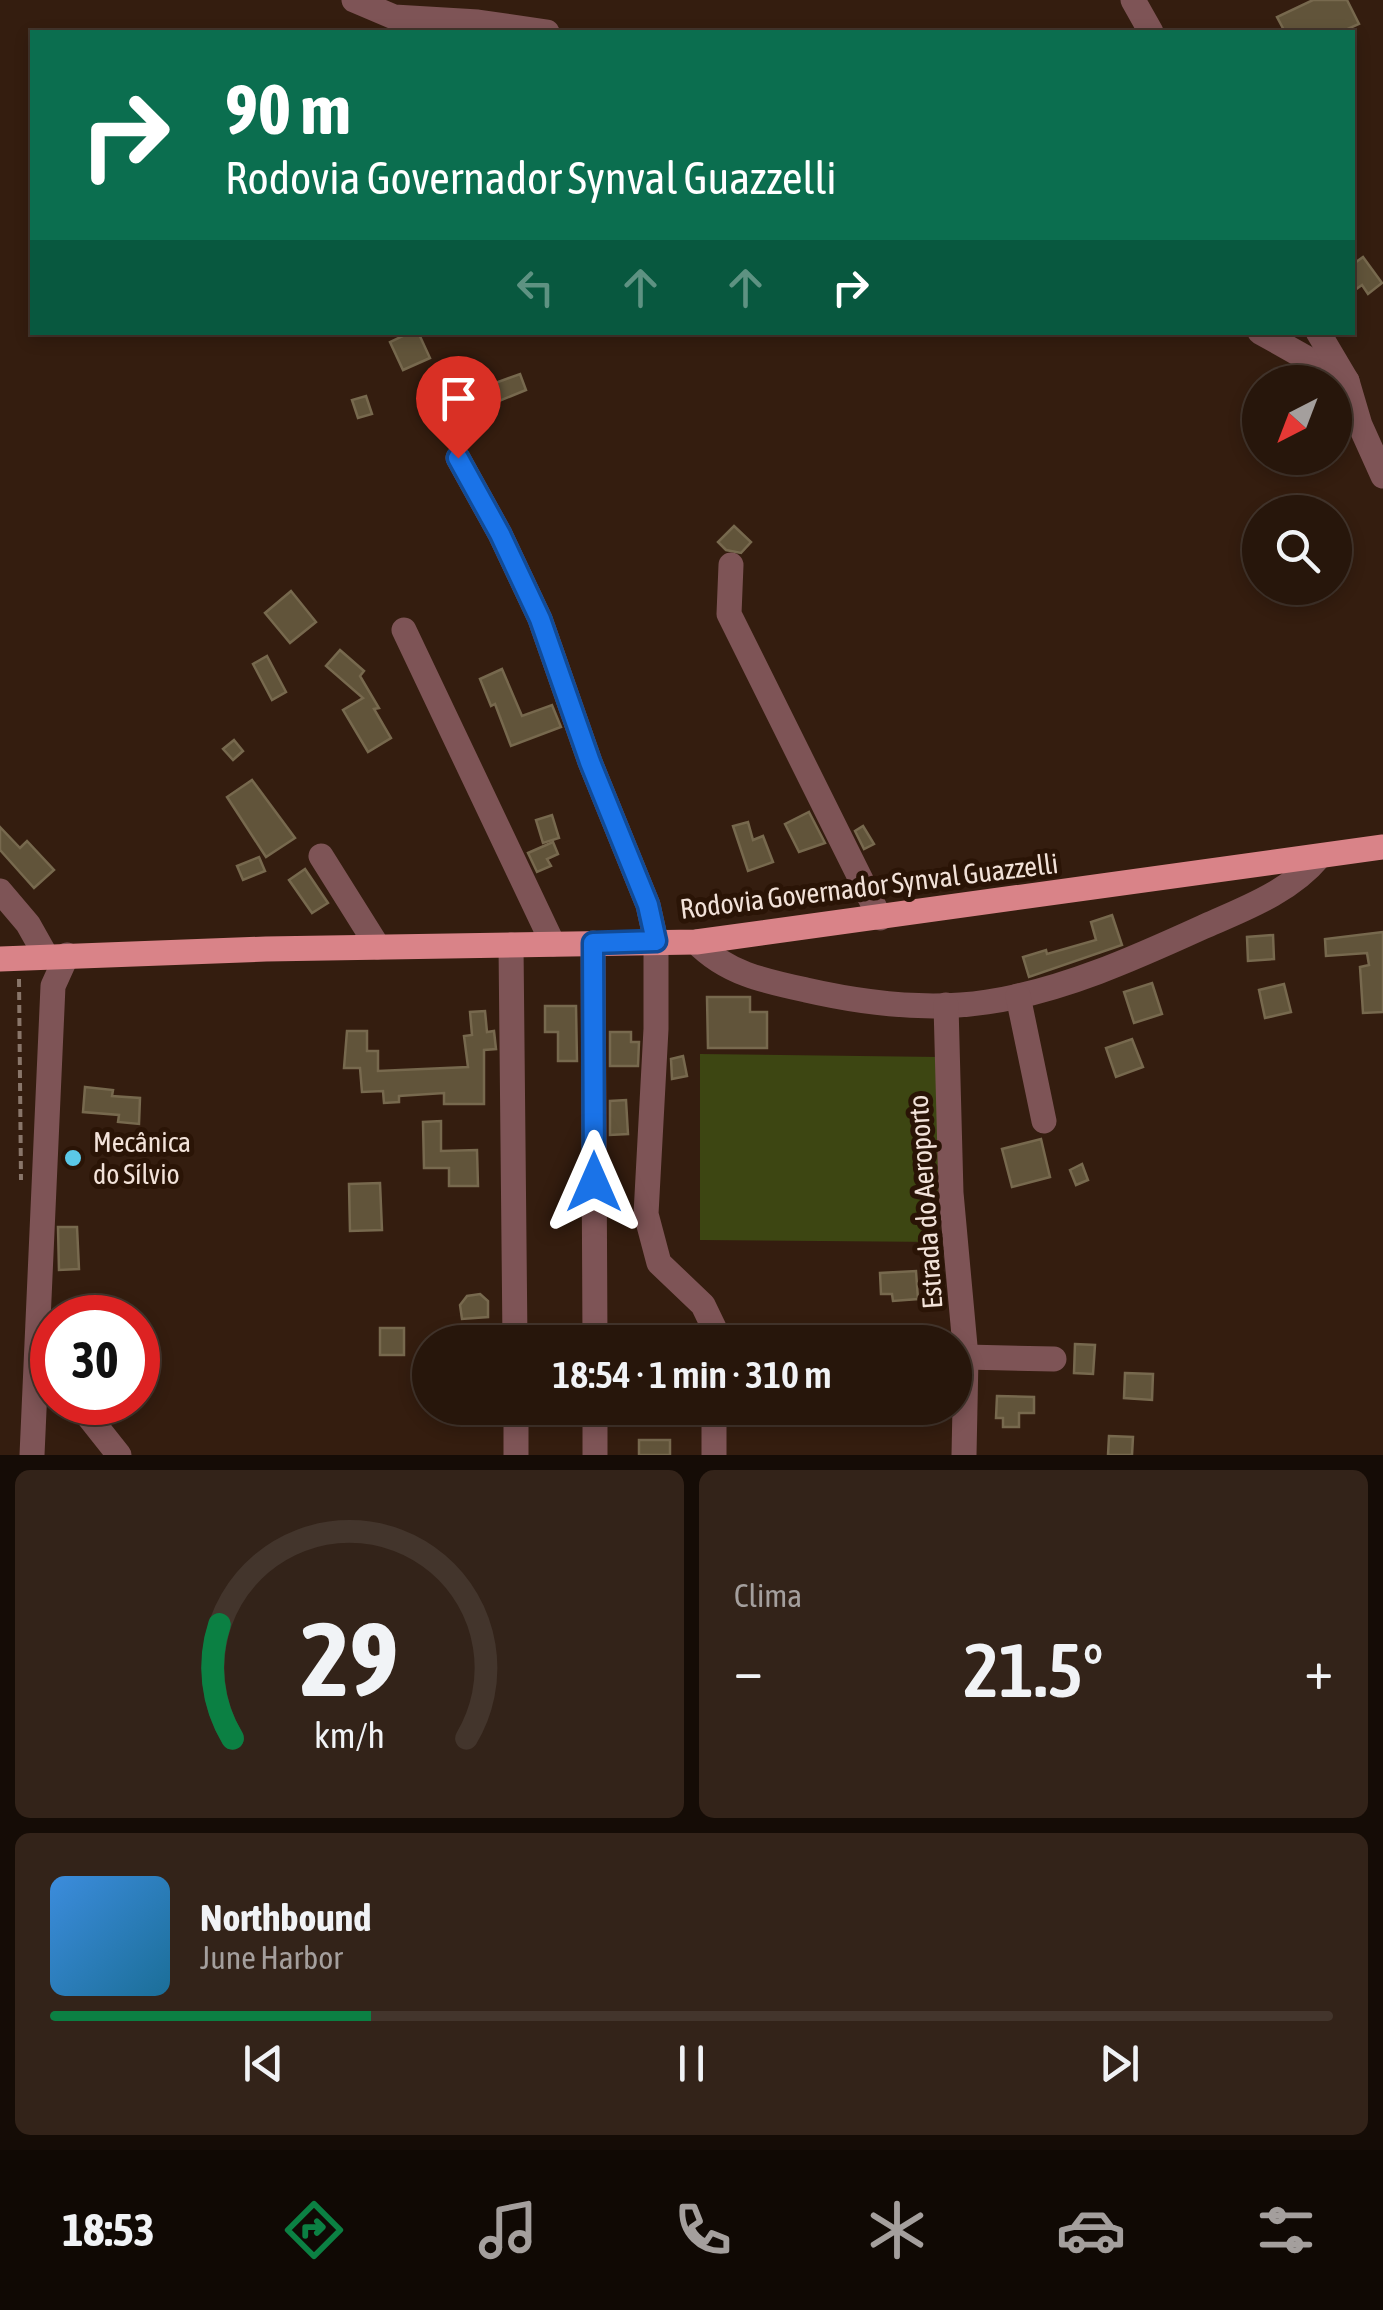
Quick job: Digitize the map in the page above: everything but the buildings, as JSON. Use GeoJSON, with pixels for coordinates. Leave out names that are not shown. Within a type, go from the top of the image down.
{"type":"FeatureCollection","features":[{"type":"Feature","properties":{"kind":"main road","name":"Rodovia Governador Synval Guazzelli"},"geometry":{"type":"LineString","coordinates":[[9,959],[696,942],[1383,847]]}},
{"type":"Feature","properties":{"kind":"street"},"geometry":{"type":"LineString","coordinates":[[354,0],[394,16],[533,30]]}},
{"type":"Feature","properties":{"kind":"street"},"geometry":{"type":"LineString","coordinates":[[1134,0],[1149,30]]}},
{"type":"Feature","properties":{"kind":"street"},"geometry":{"type":"LineString","coordinates":[[1265,335],[1319,365]]}},
{"type":"Feature","properties":{"kind":"street"},"geometry":{"type":"LineString","coordinates":[[1320,335],[1338,365]]}},
{"type":"Feature","properties":{"kind":"street"},"geometry":{"type":"LineString","coordinates":[[1352,398],[1383,476]]}},
{"type":"Feature","properties":{"kind":"street"},"geometry":{"type":"LineString","coordinates":[[458,458],[540,619],[590,762],[648,905],[656,941],[656,1029],[646,1214],[659,1263],[703,1305],[713,1325]]}},
{"type":"Feature","properties":{"kind":"street"},"geometry":{"type":"LineString","coordinates":[[731,565],[729,614],[880,918]]}},
{"type":"Feature","properties":{"kind":"street"},"geometry":{"type":"LineString","coordinates":[[404,630],[553,944]]}},
{"type":"Feature","properties":{"kind":"street"},"geometry":{"type":"LineString","coordinates":[[321,856],[378,947]]}},
{"type":"Feature","properties":{"kind":"street"},"geometry":{"type":"LineString","coordinates":[[696,942],[716,962],[784,986],[842,998],[946,1005],[986,1002],[1091,975],[1244,909],[1306,872],[1319,857]]}},
{"type":"Feature","properties":{"kind":"street"},"geometry":{"type":"LineString","coordinates":[[0,891],[56,956],[47,1295]]}},
{"type":"Feature","properties":{"kind":"street"},"geometry":{"type":"LineString","coordinates":[[593,943],[595,1325]]}},
{"type":"Feature","properties":{"kind":"street"},"geometry":{"type":"LineString","coordinates":[[511,945],[515,1325]]}},
{"type":"Feature","properties":{"kind":"street"},"geometry":{"type":"LineString","coordinates":[[1018,996],[1044,1121]]}},
{"type":"Feature","properties":{"kind":"street","name":"Estrada do Aeroporto"},"geometry":{"type":"LineString","coordinates":[[946,1005],[951,1193],[963,1325]]}},
{"type":"Feature","properties":{"kind":"street"},"geometry":{"type":"LineString","coordinates":[[972,1357],[1054,1359]]}},
{"type":"Feature","properties":{"kind":"street"},"geometry":{"type":"LineString","coordinates":[[32,1455],[36,1425]]}},
{"type":"Feature","properties":{"kind":"street"},"geometry":{"type":"LineString","coordinates":[[95,1425],[119,1455]]}},
{"type":"Feature","properties":{"kind":"street"},"geometry":{"type":"LineString","coordinates":[[516,1425],[516,1455]]}},
{"type":"Feature","properties":{"kind":"street"},"geometry":{"type":"LineString","coordinates":[[595,1425],[595,1455]]}},
{"type":"Feature","properties":{"kind":"street"},"geometry":{"type":"LineString","coordinates":[[714,1425],[714,1455]]}},
{"type":"Feature","properties":{"kind":"street","name":"Estrada do Aeroporto"},"geometry":{"type":"LineString","coordinates":[[964,1455],[965,1425]]}},
{"type":"Feature","properties":{"kind":"path"},"geometry":{"type":"LineString","coordinates":[[9,959],[21,1194]]}},
{"type":"Feature","properties":{"kind":"green space"},"geometry":{"type":"Polygon","coordinates":[[[700,1054],[939,1057],[938,1242],[700,1240],[700,1054]]]}},
{"type":"Feature","properties":{"kind":"place","name":"Mecânica do Sílvio"},"geometry":{"type":"Point","coordinates":[73,1158]}},
{"type":"Feature","properties":{"kind":"route"},"geometry":{"type":"LineString","coordinates":[[458,458],[540,619],[590,762],[648,905],[656,941],[593,943],[594,1182]]}}]}
